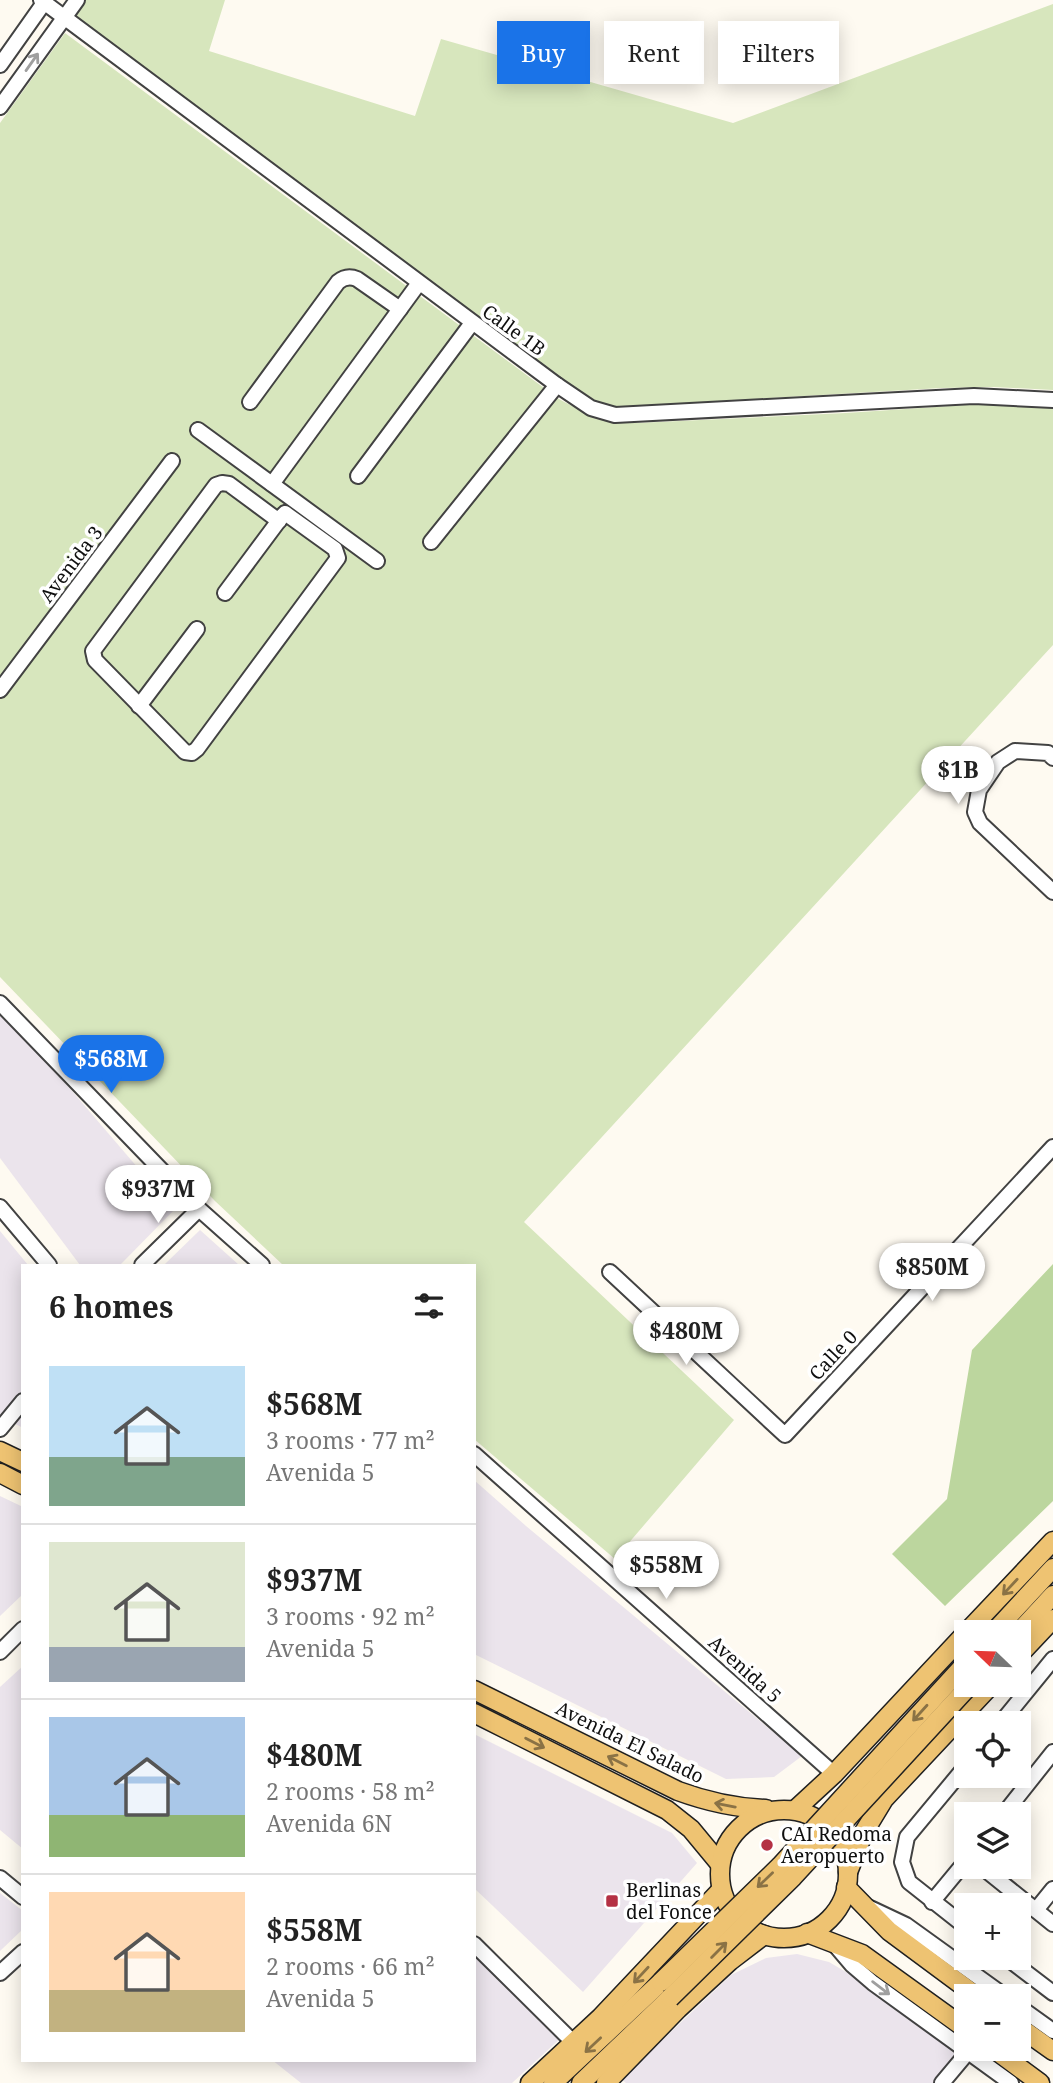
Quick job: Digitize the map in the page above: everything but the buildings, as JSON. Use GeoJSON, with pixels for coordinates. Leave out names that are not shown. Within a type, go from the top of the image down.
{"type":"FeatureCollection","features":[{"type":"Feature","properties":{"kind":"main road"},"geometry":{"type":"LineString","coordinates":[[0,1451],[21,1461]]}},
{"type":"Feature","properties":{"kind":"main road"},"geometry":{"type":"LineString","coordinates":[[0,1474],[21,1484]]}},
{"type":"Feature","properties":{"kind":"main road"},"geometry":{"type":"LineString","coordinates":[[978,1620],[1053,1541]]}},
{"type":"Feature","properties":{"kind":"main road"},"geometry":{"type":"LineString","coordinates":[[1005,1620],[1053,1567]]}},
{"type":"Feature","properties":{"kind":"main road"},"geometry":{"type":"LineString","coordinates":[[1030,1620],[1053,1595]]}},
{"type":"Feature","properties":{"kind":"main road"},"geometry":{"type":"LineString","coordinates":[[1031,1642],[1053,1619]]}},
{"type":"Feature","properties":{"kind":"main road"},"geometry":{"type":"LineString","coordinates":[[796,1810],[834,1774],[954,1646]]}},
{"type":"Feature","properties":{"kind":"main road"},"geometry":{"type":"LineString","coordinates":[[553,2083],[780,1866],[954,1675]]}},
{"type":"Feature","properties":{"kind":"main road","name":"Avenida El Salado"},"geometry":{"type":"LineString","coordinates":[[476,1691],[678,1791],[707,1802],[736,1808],[774,1810]]}},
{"type":"Feature","properties":{"kind":"main road"},"geometry":{"type":"LineString","coordinates":[[581,2083],[793,1877],[958,1698]]}},
{"type":"Feature","properties":{"kind":"main road"},"geometry":{"type":"LineString","coordinates":[[960,1984],[889,1931],[863,1905],[847,1880],[844,1850],[833,1832],[816,1818],[796,1810],[774,1810],[754,1816],[738,1828],[726,1845],[720,1864],[722,1890],[730,1910],[745,1925],[764,1935],[786,1938],[821,1926],[841,1902],[847,1880],[864,1832],[884,1799],[979,1698]]}},
{"type":"Feature","properties":{"kind":"main road"},"geometry":{"type":"LineString","coordinates":[[476,1714],[667,1810],[691,1829],[720,1864]]}},
{"type":"Feature","properties":{"kind":"main road"},"geometry":{"type":"LineString","coordinates":[[530,2083],[601,2017],[722,1890]]}},
{"type":"Feature","properties":{"kind":"main road"},"geometry":{"type":"LineString","coordinates":[[807,1933],[862,1954],[954,2020]]}},
{"type":"Feature","properties":{"kind":"main road"},"geometry":{"type":"LineString","coordinates":[[609,2082],[678,2009],[730,1961],[764,1935]]}},
{"type":"Feature","properties":{"kind":"main road"},"geometry":{"type":"LineString","coordinates":[[1031,2035],[1053,2050]]}},
{"type":"Feature","properties":{"kind":"main road"},"geometry":{"type":"LineString","coordinates":[[1010,2061],[1040,2083]]}},
{"type":"Feature","properties":{"kind":"street"},"geometry":{"type":"LineString","coordinates":[[0,107],[77,0]]}},
{"type":"Feature","properties":{"kind":"street"},"geometry":{"type":"LineString","coordinates":[[0,65],[44,1]]}},
{"type":"Feature","properties":{"kind":"street","name":"Calle 1B"},"geometry":{"type":"LineString","coordinates":[[44,1],[63,18],[472,323],[590,408],[615,415],[974,396],[1053,400]]}},
{"type":"Feature","properties":{"kind":"street"},"geometry":{"type":"LineString","coordinates":[[250,402],[342,279],[357,279],[400,309]]}},
{"type":"Feature","properties":{"kind":"street"},"geometry":{"type":"LineString","coordinates":[[272,484],[419,283]]}},
{"type":"Feature","properties":{"kind":"street"},"geometry":{"type":"LineString","coordinates":[[358,476],[472,323]]}},
{"type":"Feature","properties":{"kind":"street"},"geometry":{"type":"LineString","coordinates":[[431,542],[557,386]]}},
{"type":"Feature","properties":{"kind":"street"},"geometry":{"type":"LineString","coordinates":[[198,430],[377,561]]}},
{"type":"Feature","properties":{"kind":"street","name":"Avenida 3"},"geometry":{"type":"LineString","coordinates":[[0,690],[173,461]]}},
{"type":"Feature","properties":{"kind":"street"},"geometry":{"type":"LineString","coordinates":[[229,484],[282,517],[335,549],[338,558],[197,749],[192,753],[185,752],[95,660],[93,651],[216,485],[229,484]]}},
{"type":"Feature","properties":{"kind":"street"},"geometry":{"type":"LineString","coordinates":[[225,593],[294,500]]}},
{"type":"Feature","properties":{"kind":"street"},"geometry":{"type":"LineString","coordinates":[[139,706],[197,629]]}},
{"type":"Feature","properties":{"kind":"street"},"geometry":{"type":"LineString","coordinates":[[1051,756],[1015,751],[999,762],[979,790],[975,811],[980,823],[1053,892]]}},
{"type":"Feature","properties":{"kind":"street"},"geometry":{"type":"LineString","coordinates":[[0,1003],[199,1209],[261,1264]]}},
{"type":"Feature","properties":{"kind":"street","name":"Calle 0"},"geometry":{"type":"LineString","coordinates":[[610,1272],[785,1435],[1053,1147]]}},
{"type":"Feature","properties":{"kind":"street"},"geometry":{"type":"LineString","coordinates":[[0,1207],[48,1264]]}},
{"type":"Feature","properties":{"kind":"street"},"geometry":{"type":"LineString","coordinates":[[143,1264],[199,1209]]}},
{"type":"Feature","properties":{"kind":"street"},"geometry":{"type":"LineString","coordinates":[[0,1429],[21,1403]]}},
{"type":"Feature","properties":{"kind":"street","name":"Avenida 5"},"geometry":{"type":"LineString","coordinates":[[476,1456],[834,1774]]}},
{"type":"Feature","properties":{"kind":"street"},"geometry":{"type":"LineString","coordinates":[[0,1652],[21,1631]]}},
{"type":"Feature","properties":{"kind":"street"},"geometry":{"type":"LineString","coordinates":[[1011,1711],[1053,1659]]}},
{"type":"Feature","properties":{"kind":"street"},"geometry":{"type":"LineString","coordinates":[[1013,1802],[1053,1752]]}},
{"type":"Feature","properties":{"kind":"street"},"geometry":{"type":"LineString","coordinates":[[954,1781],[908,1838],[901,1862],[909,1882],[954,1918]]}},
{"type":"Feature","properties":{"kind":"street"},"geometry":{"type":"LineString","coordinates":[[932,1902],[954,1875]]}},
{"type":"Feature","properties":{"kind":"street"},"geometry":{"type":"LineString","coordinates":[[0,1878],[21,1894]]}},
{"type":"Feature","properties":{"kind":"street"},"geometry":{"type":"LineString","coordinates":[[997,1879],[1053,1924]]}},
{"type":"Feature","properties":{"kind":"street"},"geometry":{"type":"LineString","coordinates":[[1036,1910],[1053,1889]]}},
{"type":"Feature","properties":{"kind":"street"},"geometry":{"type":"LineString","coordinates":[[863,1905],[906,1925],[988,1984]]}},
{"type":"Feature","properties":{"kind":"street"},"geometry":{"type":"LineString","coordinates":[[832,1941],[852,1965],[873,1983],[954,2042]]}},
{"type":"Feature","properties":{"kind":"street"},"geometry":{"type":"LineString","coordinates":[[476,1946],[574,2043]]}},
{"type":"Feature","properties":{"kind":"street"},"geometry":{"type":"LineString","coordinates":[[0,1973],[21,1954]]}},
{"type":"Feature","properties":{"kind":"street"},"geometry":{"type":"LineString","coordinates":[[1023,1970],[1053,1993]]}},
{"type":"Feature","properties":{"kind":"street"},"geometry":{"type":"LineString","coordinates":[[1031,2015],[1053,2031]]}},
{"type":"Feature","properties":{"kind":"street"},"geometry":{"type":"LineString","coordinates":[[943,2083],[961,2061]]}},
{"type":"Feature","properties":{"kind":"street"},"geometry":{"type":"LineString","coordinates":[[980,2061],[1011,2083]]}},
{"type":"Feature","properties":{"kind":"shaded area"},"geometry":{"type":"Polygon","coordinates":[[[0,1007],[174,1210],[121,1264],[79,1264],[0,1158],[0,1007]]]}},
{"type":"Feature","properties":{"kind":"shaded area"},"geometry":{"type":"Polygon","coordinates":[[[200,1230],[238,1264],[165,1264],[200,1230]]]}},
{"type":"Feature","properties":{"kind":"shaded area"},"geometry":{"type":"Polygon","coordinates":[[[0,1231],[27,1264],[21,1264],[21,1427],[0,1416],[0,1231]]]}},
{"type":"Feature","properties":{"kind":"shaded area"},"geometry":{"type":"Polygon","coordinates":[[[476,1482],[802,1756],[774,1777],[726,1779],[476,1655],[476,1482]]]}},
{"type":"Feature","properties":{"kind":"shaded area"},"geometry":{"type":"Polygon","coordinates":[[[0,1496],[21,1506],[21,1596],[0,1616],[0,1496]]]}},
{"type":"Feature","properties":{"kind":"shaded area"},"geometry":{"type":"Polygon","coordinates":[[[21,1668],[21,1847],[0,1830],[0,1687],[21,1668]]]}},
{"type":"Feature","properties":{"kind":"shaded area"},"geometry":{"type":"Polygon","coordinates":[[[476,1735],[672,1833],[697,1863],[583,1992],[476,1890],[476,1735]]]}},
{"type":"Feature","properties":{"kind":"shaded area"},"geometry":{"type":"Polygon","coordinates":[[[0,1893],[21,1909],[21,1931],[0,1951],[0,1893]]]}},
{"type":"Feature","properties":{"kind":"shaded area"},"geometry":{"type":"Polygon","coordinates":[[[476,1952],[562,2037],[512,2083],[301,2083],[275,2062],[476,2062],[476,1952]]]}},
{"type":"Feature","properties":{"kind":"shaded area"},"geometry":{"type":"Polygon","coordinates":[[[797,1954],[829,1962],[863,1982],[954,2052],[954,2060],[934,2083],[626,2083],[621,2079],[731,1975],[766,1958],[797,1954]]]}},
{"type":"Feature","properties":{"kind":"green space"},"geometry":{"type":"Polygon","coordinates":[[[83,0],[225,0],[209,51],[415,116],[441,39],[497,55],[497,84],[590,84],[590,82],[733,123],[1053,4],[1053,390],[941,388],[634,406],[610,406],[593,400],[490,327],[72,15],[83,0]]]}},
{"type":"Feature","properties":{"kind":"green space"},"geometry":{"type":"Polygon","coordinates":[[[65,33],[559,399],[596,417],[637,423],[980,404],[1053,408],[1053,645],[524,1222],[734,1420],[615,1559],[476,1441],[476,1264],[282,1264],[215,1201],[0,977],[0,123],[65,33]]]}},
{"type":"Feature","properties":{"kind":"green space"},"geometry":{"type":"Polygon","coordinates":[[[1053,1264],[1053,1501],[945,1606],[892,1554],[947,1499],[972,1350],[1053,1264]]]}},
{"type":"Feature","properties":{"kind":"place","name":"CAI Redoma Aeropuerto"},"geometry":{"type":"Point","coordinates":[767,1845]}},
{"type":"Feature","properties":{"kind":"place","name":"Berlinas del Fonce"},"geometry":{"type":"Point","coordinates":[612,1901]}}]}
